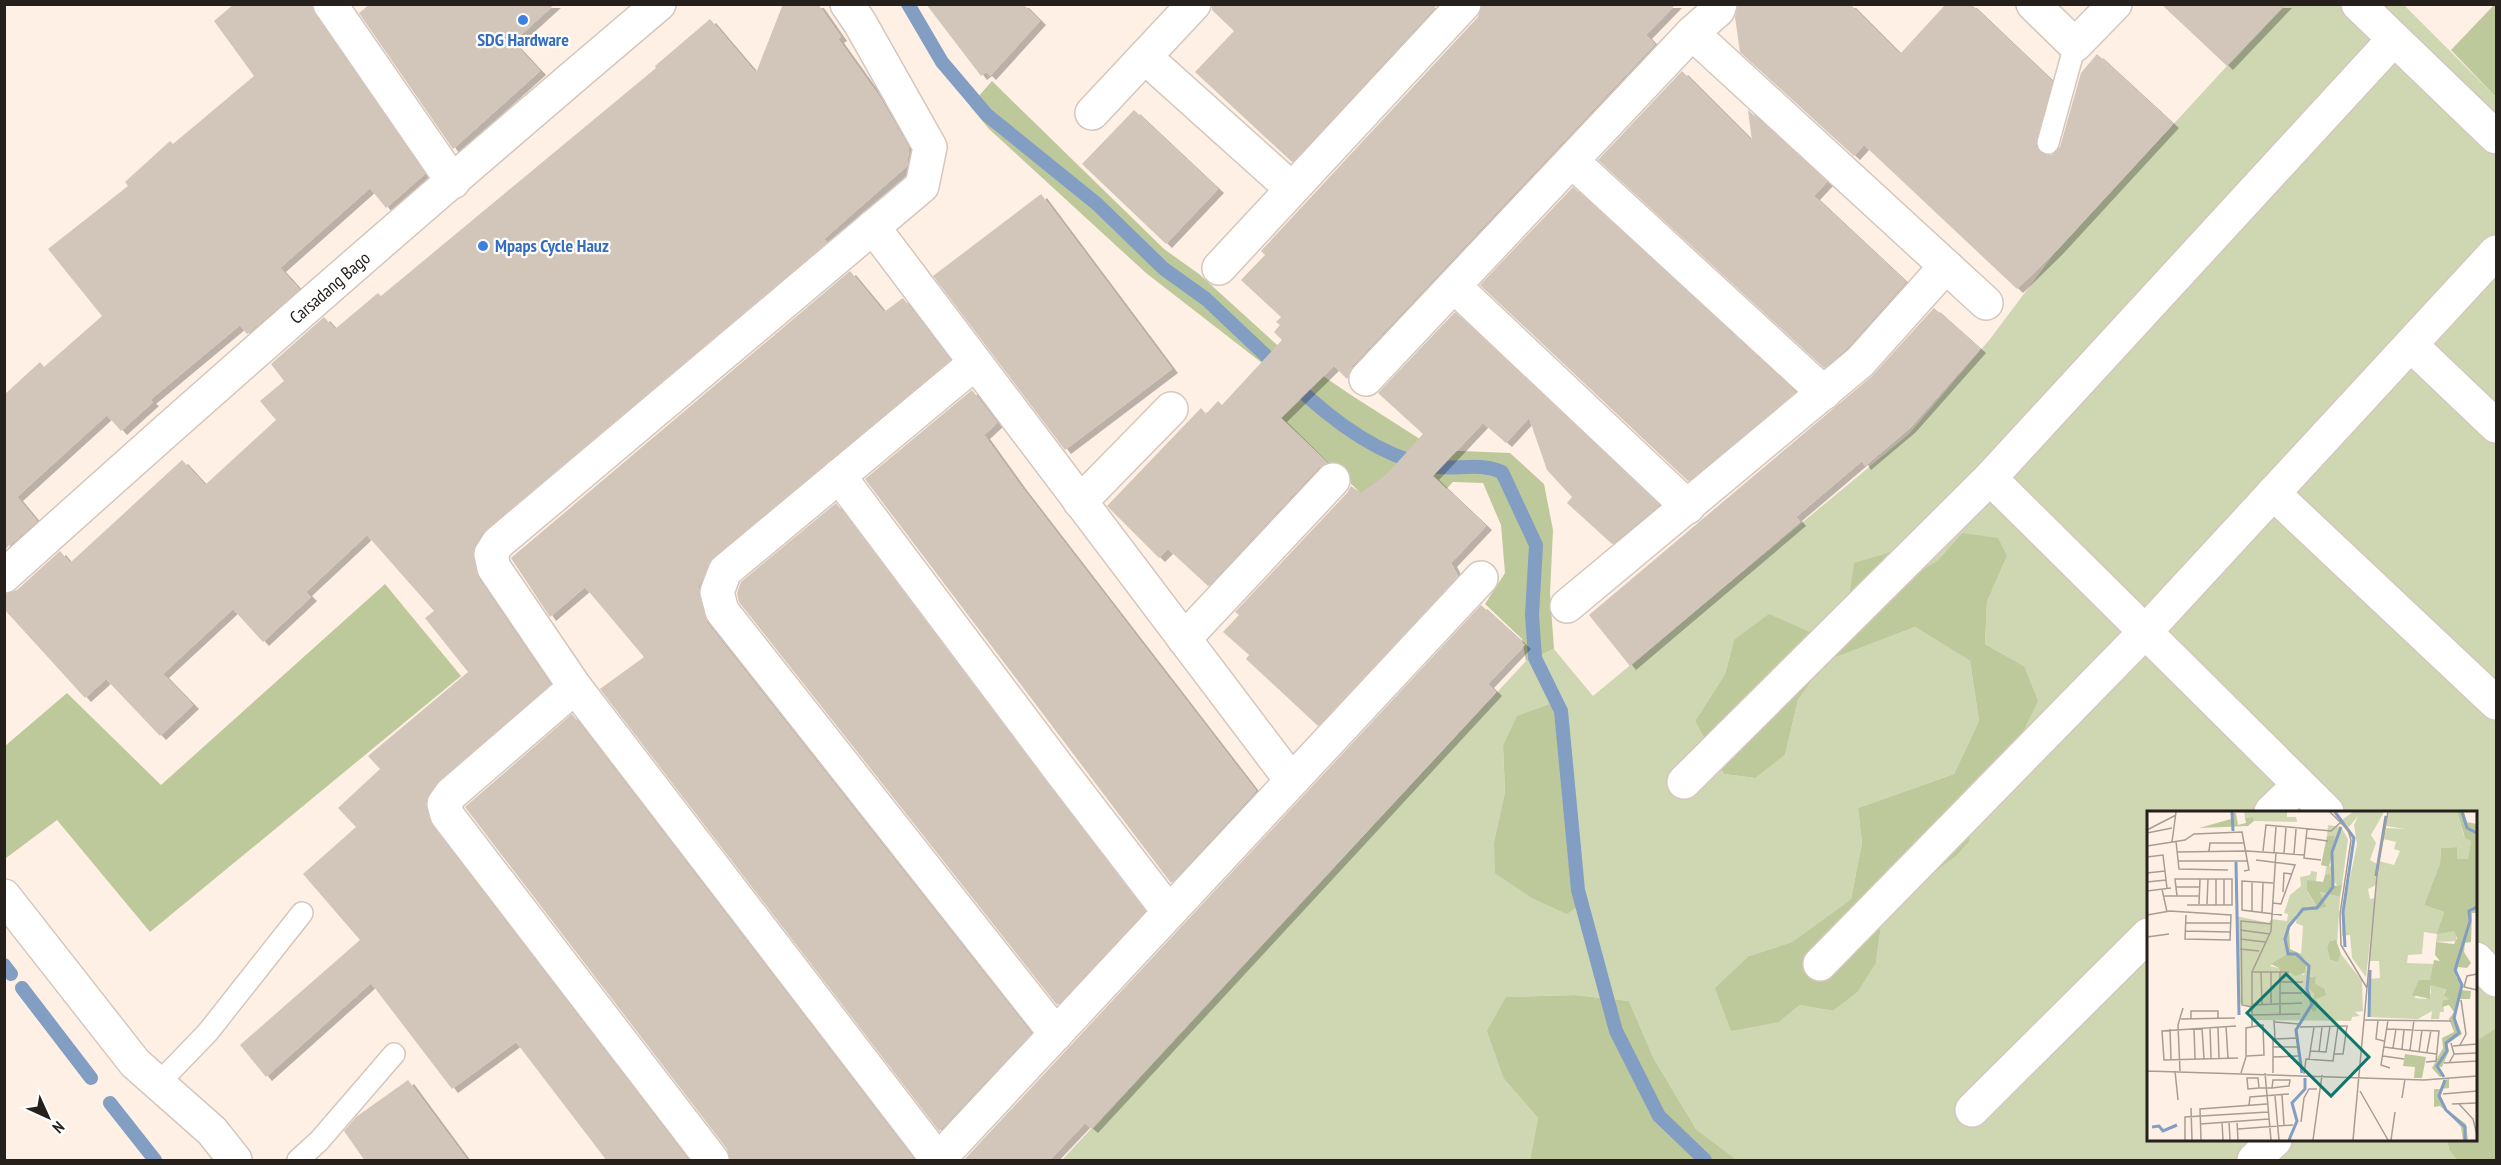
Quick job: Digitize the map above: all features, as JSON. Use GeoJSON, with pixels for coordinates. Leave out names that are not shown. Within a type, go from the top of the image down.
{"type":"FeatureCollection","features":[{"type":"Feature","properties":{"kind":"street"},"geometry":{"type":"LineString","coordinates":[[330,4],[453,182]]}},
{"type":"Feature","properties":{"kind":"street","name":"Carsadang Bago"},"geometry":{"type":"LineString","coordinates":[[4,576],[151,443],[659,4]]}},
{"type":"Feature","properties":{"kind":"street"},"geometry":{"type":"LineString","coordinates":[[847,4],[930,147],[922,186],[498,543],[491,554],[494,568],[575,687],[938,1161],[1480,578]]}},
{"type":"Feature","properties":{"kind":"street"},"geometry":{"type":"LineString","coordinates":[[1092,113],[1194,4]]}},
{"type":"Feature","properties":{"kind":"street"},"geometry":{"type":"LineString","coordinates":[[1219,268],[1464,4]]}},
{"type":"Feature","properties":{"kind":"street"},"geometry":{"type":"LineString","coordinates":[[1366,380],[1692,33],[1718,10],[1720,4]]}},
{"type":"Feature","properties":{"kind":"street"},"geometry":{"type":"LineString","coordinates":[[2033,4],[2075,45],[2115,4]]}},
{"type":"Feature","properties":{"kind":"street"},"geometry":{"type":"LineString","coordinates":[[2358,4],[2496,137]]}},
{"type":"Feature","properties":{"kind":"street"},"geometry":{"type":"LineString","coordinates":[[1692,33],[1986,303]]}},
{"type":"Feature","properties":{"kind":"street"},"geometry":{"type":"LineString","coordinates":[[1684,782],[1990,478],[2394,39]]}},
{"type":"Feature","properties":{"kind":"street"},"geometry":{"type":"LineString","coordinates":[[1145,57],[1292,189]]}},
{"type":"Feature","properties":{"kind":"street"},"geometry":{"type":"LineString","coordinates":[[1572,161],[1824,393]]}},
{"type":"Feature","properties":{"kind":"street"},"geometry":{"type":"LineString","coordinates":[[873,227],[1291,780]]}},
{"type":"Feature","properties":{"kind":"street"},"geometry":{"type":"LineString","coordinates":[[1820,964],[2145,632],[2496,252]]}},
{"type":"Feature","properties":{"kind":"street"},"geometry":{"type":"LineString","coordinates":[[1567,606],[1860,362],[1946,266]]}},
{"type":"Feature","properties":{"kind":"street"},"geometry":{"type":"LineString","coordinates":[[1455,286],[1688,507]]}},
{"type":"Feature","properties":{"kind":"street"},"geometry":{"type":"LineString","coordinates":[[2411,345],[2496,426]]}},
{"type":"Feature","properties":{"kind":"street"},"geometry":{"type":"LineString","coordinates":[[975,363],[725,571],[717,592],[722,611],[1056,1034]]}},
{"type":"Feature","properties":{"kind":"street"},"geometry":{"type":"LineString","coordinates":[[1080,502],[1171,409]]}},
{"type":"Feature","properties":{"kind":"street"},"geometry":{"type":"LineString","coordinates":[[839,476],[1169,912]]}},
{"type":"Feature","properties":{"kind":"street"},"geometry":{"type":"LineString","coordinates":[[1990,478],[2325,811]]}},
{"type":"Feature","properties":{"kind":"street"},"geometry":{"type":"LineString","coordinates":[[1184,639],[1333,480]]}},
{"type":"Feature","properties":{"kind":"street"},"geometry":{"type":"LineString","coordinates":[[2272,493],[2496,703]]}},
{"type":"Feature","properties":{"kind":"street"},"geometry":{"type":"LineString","coordinates":[[575,687],[451,794],[444,804],[447,815],[712,1161]]}},
{"type":"Feature","properties":{"kind":"street"},"geometry":{"type":"LineString","coordinates":[[2273,811],[2299,785]]}},
{"type":"Feature","properties":{"kind":"street"},"geometry":{"type":"LineString","coordinates":[[4,896],[135,1063],[212,1131],[235,1161]]}},
{"type":"Feature","properties":{"kind":"street"},"geometry":{"type":"LineString","coordinates":[[1972,1110],[2147,936]]}},
{"type":"Feature","properties":{"kind":"street"},"geometry":{"type":"LineString","coordinates":[[2477,961],[2496,980]]}},
{"type":"Feature","properties":{"kind":"street"},"geometry":{"type":"LineString","coordinates":[[2254,1161],[2274,1141]]}},
{"type":"Feature","properties":{"kind":"lane"},"geometry":{"type":"LineString","coordinates":[[2048,143],[2075,45]]}},
{"type":"Feature","properties":{"kind":"lane"},"geometry":{"type":"LineString","coordinates":[[159,1083],[208,1032],[302,914]]}},
{"type":"Feature","properties":{"kind":"lane"},"geometry":{"type":"LineString","coordinates":[[298,1161],[319,1141],[393,1054]]}},
{"type":"Feature","properties":{"kind":"green space"},"geometry":{"type":"Polygon","coordinates":[[[2283,5],[2404,5],[2496,97],[2496,1028],[2477,1040],[2477,811],[2147,811],[2147,1141],[2447,1141],[2449,1150],[2457,1160],[1737,1160],[1696,1129],[1654,1059],[1629,1001],[1575,995],[1507,997],[1504,1079],[1538,1118],[1530,1160],[1062,1160],[1526,661],[1554,649],[1593,696],[1909,434],[1990,339],[2054,254],[2283,5]],[[1962,533],[1938,560],[1903,582],[1860,625],[1814,634],[1734,640],[1725,674],[1695,721],[1724,774],[1754,778],[1785,755],[1798,700],[1826,661],[1915,627],[1970,661],[1979,721],[1954,774],[1858,808],[1862,843],[1851,899],[1792,942],[1749,956],[1779,1022],[1800,1005],[1833,1011],[1858,992],[1876,963],[1881,926],[1918,884],[1974,796],[2024,666],[1985,644],[1987,602],[2007,556],[1962,533]],[[1556,702],[1503,746],[1505,792],[1494,842],[1581,903],[1578,890],[1561,711],[1556,702]]]}},
{"type":"Feature","properties":{"kind":"green space"},"geometry":{"type":"Polygon","coordinates":[[[2496,5],[2496,97],[2451,50],[2496,5]]]}},
{"type":"Feature","properties":{"kind":"green space"},"geometry":{"type":"Polygon","coordinates":[[[992,81],[1164,249],[1199,274],[1276,344],[1437,450],[1510,453],[1544,484],[1553,530],[1550,593],[1554,649],[1526,661],[1522,639],[1485,604],[1505,573],[1501,525],[1483,483],[1453,482],[1434,502],[1421,503],[1388,473],[1365,497],[1281,418],[1300,399],[1262,363],[1146,273],[989,129],[970,106],[992,81]]]}},
{"type":"Feature","properties":{"kind":"green space"},"geometry":{"type":"Polygon","coordinates":[[[1962,533],[1998,538],[2007,556],[1987,602],[1985,644],[2024,666],[2038,701],[2015,748],[1974,796],[1969,841],[1957,855],[1918,884],[1881,926],[1876,963],[1858,992],[1833,1011],[1800,1005],[1779,1022],[1731,1031],[1715,988],[1749,956],[1792,942],[1851,899],[1862,843],[1858,808],[1954,774],[1979,721],[1970,661],[1915,627],[1826,661],[1798,700],[1785,755],[1755,778],[1724,774],[1695,721],[1725,674],[1734,640],[1769,614],[1814,634],[1860,624],[1850,592],[1854,563],[1891,552],[1904,581],[1938,560],[1962,533]]]}},
{"type":"Feature","properties":{"kind":"green space"},"geometry":{"type":"Polygon","coordinates":[[[385,584],[461,676],[150,932],[57,820],[6,858],[5,746],[67,693],[161,785],[385,584]]]}},
{"type":"Feature","properties":{"kind":"green space"},"geometry":{"type":"Polygon","coordinates":[[[1556,702],[1561,711],[1578,890],[1582,903],[1567,914],[1532,898],[1495,873],[1494,842],[1505,792],[1503,746],[1517,716],[1556,702]]]}},
{"type":"Feature","properties":{"kind":"green space"},"geometry":{"type":"Polygon","coordinates":[[[1575,995],[1629,1001],[1654,1059],[1696,1129],[1737,1160],[1530,1160],[1538,1118],[1504,1079],[1487,1031],[1506,997],[1575,995]]]}},
{"type":"Feature","properties":{"kind":"green space"},"geometry":{"type":"Polygon","coordinates":[[[2496,1028],[2496,1160],[2457,1160],[2449,1150],[2447,1141],[2477,1141],[2477,1040],[2496,1028]]]}},
{"type":"Feature","properties":{"kind":"building"},"geometry":{"type":"Polygon","coordinates":[[[234,4],[311,4],[315,15],[425,174],[386,208],[370,188],[280,268],[299,289],[247,334],[240,325],[150,400],[153,402],[121,431],[107,415],[17,497],[37,521],[4,550],[4,395],[40,362],[44,367],[102,316],[48,249],[128,186],[125,182],[170,141],[173,144],[254,76],[214,21],[234,4]]]}},
{"type":"Feature","properties":{"kind":"building"},"geometry":{"type":"Polygon","coordinates":[[[370,4],[555,4],[513,42],[540,71],[453,149],[359,13],[370,4]]]}},
{"type":"Feature","properties":{"kind":"building"},"geometry":{"type":"Polygon","coordinates":[[[783,4],[818,4],[841,37],[838,39],[879,96],[909,148],[907,166],[824,239],[827,242],[482,533],[475,544],[473,557],[478,578],[550,684],[439,780],[425,801],[432,826],[689,1161],[607,1161],[516,1042],[452,1089],[371,983],[266,1077],[240,1045],[360,940],[303,874],[356,827],[338,808],[380,769],[368,756],[468,672],[425,618],[434,611],[367,535],[306,592],[311,597],[263,642],[233,609],[163,674],[193,705],[160,736],[106,679],[85,698],[4,609],[4,594],[17,590],[60,551],[70,563],[182,460],[205,485],[276,420],[260,401],[284,381],[271,364],[324,317],[335,329],[378,293],[381,296],[656,68],[655,66],[710,19],[756,73],[783,4]]]}},
{"type":"Feature","properties":{"kind":"building"},"geometry":{"type":"Polygon","coordinates":[[[926,4],[1023,4],[1040,21],[990,76],[986,72],[981,76],[926,4]]]}},
{"type":"Feature","properties":{"kind":"building"},"geometry":{"type":"Polygon","coordinates":[[[1212,4],[1438,4],[1292,162],[1195,72],[1234,31],[1212,10],[1212,4]]]}},
{"type":"Feature","properties":{"kind":"building"},"geometry":{"type":"Polygon","coordinates":[[[1482,4],[1676,4],[1646,35],[1655,44],[1352,366],[1347,379],[1334,366],[1281,418],[1327,463],[1319,467],[1208,586],[1168,549],[1159,558],[1107,506],[1201,408],[1206,414],[1218,401],[1222,405],[1282,340],[1274,332],[1280,325],[1276,322],[1281,317],[1241,280],[1265,255],[1261,251],[1478,17],[1482,4]]]}},
{"type":"Feature","properties":{"kind":"building"},"geometry":{"type":"Polygon","coordinates":[[[1738,4],[1850,4],[1900,54],[1946,4],[1971,4],[2052,81],[2036,140],[2036,147],[2044,155],[2052,155],[2060,147],[2081,73],[2097,54],[2173,124],[2056,251],[2017,289],[1864,145],[1854,156],[1740,52],[1735,17],[1738,4]]]}},
{"type":"Feature","properties":{"kind":"building"},"geometry":{"type":"Polygon","coordinates":[[[2161,4],[2286,4],[2227,66],[2161,4]]]}},
{"type":"Feature","properties":{"kind":"building"},"geometry":{"type":"Polygon","coordinates":[[[1682,71],[1752,141],[1748,110],[1827,182],[1814,196],[1906,282],[1847,348],[1824,368],[1598,160],[1682,71]]]}},
{"type":"Feature","properties":{"kind":"building"},"geometry":{"type":"Polygon","coordinates":[[[1134,110],[1218,189],[1166,244],[1082,164],[1134,110]]]}},
{"type":"Feature","properties":{"kind":"building"},"geometry":{"type":"Polygon","coordinates":[[[1573,187],[1795,392],[1688,481],[1480,285],[1573,187]]]}},
{"type":"Feature","properties":{"kind":"building"},"geometry":{"type":"Polygon","coordinates":[[[1041,194],[1172,369],[1065,450],[933,276],[1041,194]]]}},
{"type":"Feature","properties":{"kind":"building"},"geometry":{"type":"Polygon","coordinates":[[[850,271],[884,312],[903,298],[950,360],[713,557],[699,585],[699,596],[707,623],[1031,1033],[939,1131],[600,689],[644,657],[585,587],[550,617],[511,558],[850,271]]]}},
{"type":"Feature","properties":{"kind":"building"},"geometry":{"type":"Polygon","coordinates":[[[1934,308],[1980,349],[1910,428],[1865,466],[1862,461],[1796,517],[1800,522],[1630,666],[1589,615],[1872,376],[1934,308]]]}},
{"type":"Feature","properties":{"kind":"building"},"geometry":{"type":"Polygon","coordinates":[[[1455,312],[1659,505],[1612,544],[1567,503],[1572,497],[1547,470],[1529,418],[1506,443],[1483,423],[1433,476],[1486,526],[1451,563],[1458,576],[1318,726],[1246,659],[1249,655],[1223,632],[1239,615],[1235,612],[1351,486],[1361,493],[1387,474],[1423,434],[1378,393],[1455,312]]]}},
{"type":"Feature","properties":{"kind":"building"},"geometry":{"type":"Polygon","coordinates":[[[972,390],[997,423],[984,435],[1256,791],[1171,883],[865,479],[972,390]]]}},
{"type":"Feature","properties":{"kind":"building"},"geometry":{"type":"Polygon","coordinates":[[[836,503],[1145,911],[1057,1005],[739,602],[737,593],[741,582],[836,503]]]}},
{"type":"Feature","properties":{"kind":"building"},"geometry":{"type":"Polygon","coordinates":[[[1481,605],[1525,645],[1488,684],[1496,692],[1092,1129],[1085,1123],[1049,1161],[963,1161],[1481,605]]]}},
{"type":"Feature","properties":{"kind":"building"},"geometry":{"type":"Polygon","coordinates":[[[572,714],[915,1161],[730,1161],[727,1149],[465,807],[572,714]]]}},
{"type":"Feature","properties":{"kind":"building"},"geometry":{"type":"Polygon","coordinates":[[[408,1080],[468,1161],[365,1161],[344,1131],[356,1117],[408,1080]]]}},
{"type":"Feature","properties":{"kind":"waterway"},"geometry":{"type":"LineString","coordinates":[[908,4],[942,62],[987,115],[1097,204],[1164,269],[1206,299],[1279,368]]}},
{"type":"Feature","properties":{"kind":"waterway"},"geometry":{"type":"LineString","coordinates":[[1292,382],[1353,433],[1388,452],[1435,467],[1483,467],[1502,472],[1536,545],[1532,615],[1535,658],[1561,711],[1578,890],[1616,1031],[1659,1116],[1705,1160]]}},
{"type":"Feature","properties":{"kind":"waterway"},"geometry":{"type":"LineString","coordinates":[[4,965],[11,974]]}},
{"type":"Feature","properties":{"kind":"waterway"},"geometry":{"type":"LineString","coordinates":[[22,988],[91,1078]]}},
{"type":"Feature","properties":{"kind":"waterway"},"geometry":{"type":"LineString","coordinates":[[110,1103],[155,1160]]}},
{"type":"Feature","properties":{"kind":"place","name":"SDG Hardware"},"geometry":{"type":"Point","coordinates":[523,20]}},
{"type":"Feature","properties":{"kind":"place","name":"Mpaps Cycle Hauz"},"geometry":{"type":"Point","coordinates":[483,246]}}]}
